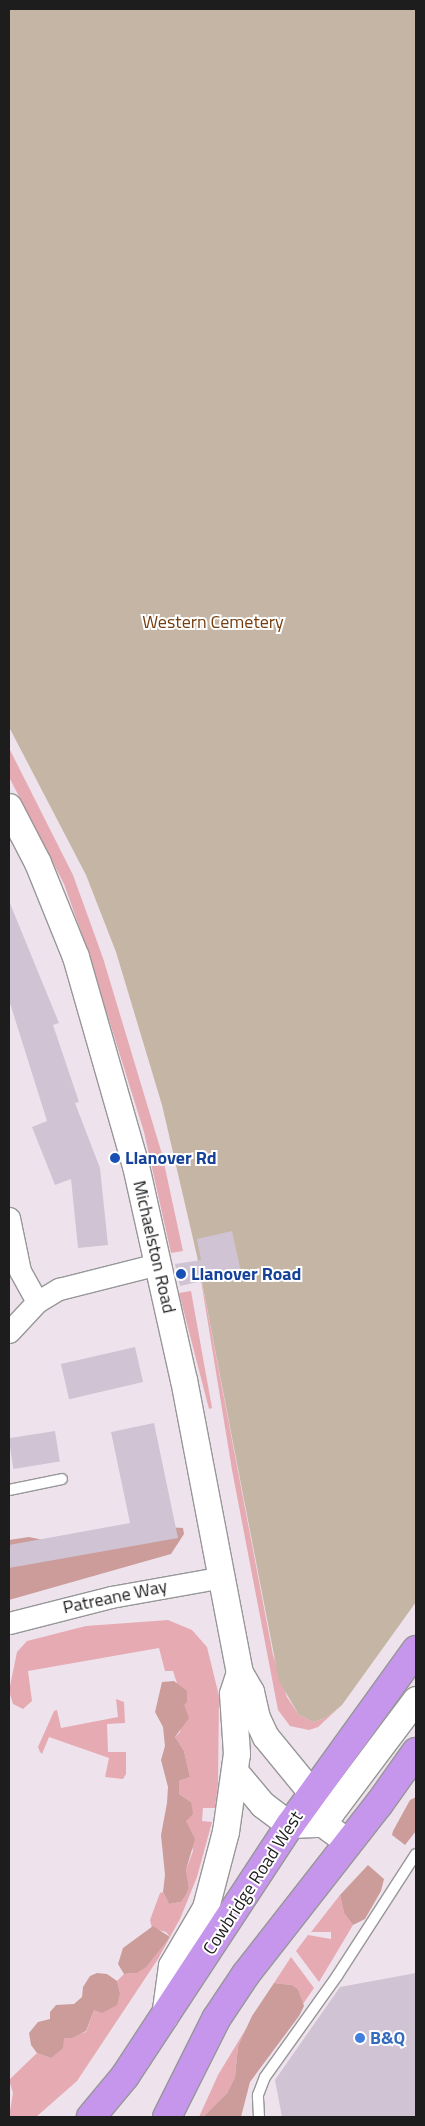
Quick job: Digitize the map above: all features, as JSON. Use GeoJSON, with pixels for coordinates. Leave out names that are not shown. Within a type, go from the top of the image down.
{"type":"FeatureCollection","features":[{"type":"Feature","properties":{"kind":"highway","name":"Cowbridge Road West"},"geometry":{"type":"LineString","coordinates":[[91,2117],[126,2076],[290,1824],[416,1650]]}},
{"type":"Feature","properties":{"kind":"highway"},"geometry":{"type":"LineString","coordinates":[[167,2117],[216,2019],[246,1974],[416,1752]]}},
{"type":"Feature","properties":{"kind":"street","name":"Michaelston Road"},"geometry":{"type":"LineString","coordinates":[[9,807],[38,863],[76,957],[116,1093],[158,1264],[223,1577],[240,1673],[251,1692],[257,1718],[266,1737],[312,1793],[323,1824]]}},
{"type":"Feature","properties":{"kind":"street"},"geometry":{"type":"LineString","coordinates":[[9,1218],[20,1270],[37,1302]]}},
{"type":"Feature","properties":{"kind":"street"},"geometry":{"type":"LineString","coordinates":[[9,1332],[37,1302],[59,1289],[158,1264]]}},
{"type":"Feature","properties":{"kind":"street","name":"Patreane Way"},"geometry":{"type":"LineString","coordinates":[[9,1623],[120,1595],[223,1577]]}},
{"type":"Feature","properties":{"kind":"street","name":"Michaelston Road"},"geometry":{"type":"LineString","coordinates":[[165,2018],[172,1966],[206,1908],[213,1885],[236,1773],[237,1733],[233,1694],[240,1673]]}},
{"type":"Feature","properties":{"kind":"street","name":"Cowbridge Road West"},"geometry":{"type":"LineString","coordinates":[[323,1824],[416,1700]]}},
{"type":"Feature","properties":{"kind":"street"},"geometry":{"type":"LineString","coordinates":[[236,1773],[263,1805],[290,1824],[323,1824],[348,1842]]}},
{"type":"Feature","properties":{"kind":"lane"},"geometry":{"type":"LineString","coordinates":[[9,1490],[62,1479]]}},
{"type":"Feature","properties":{"kind":"lane"},"geometry":{"type":"LineString","coordinates":[[259,2117],[258,2095],[265,2077],[349,1959],[416,1854]]}},
{"type":"Feature","properties":{"kind":"shaded area"},"geometry":{"type":"Polygon","coordinates":[[[9,748],[73,875],[103,958],[162,1154],[183,1251],[171,1253],[144,1132],[85,943],[64,884],[9,777],[9,748]]]}},
{"type":"Feature","properties":{"kind":"shaded area"},"geometry":{"type":"Polygon","coordinates":[[[197,1256],[273,1655],[287,1697],[299,1715],[314,1722],[327,1717],[342,1705],[318,1727],[309,1730],[290,1726],[278,1710],[232,1470],[197,1256]]]}},
{"type":"Feature","properties":{"kind":"shaded area"},"geometry":{"type":"Polygon","coordinates":[[[191,1291],[212,1408],[209,1409],[179,1293],[191,1291]]]}},
{"type":"Feature","properties":{"kind":"shaded area"},"geometry":{"type":"Polygon","coordinates":[[[168,1527],[183,1528],[184,1534],[171,1554],[9,1600],[9,1540],[29,1537],[68,1545],[168,1527]]]}},
{"type":"Feature","properties":{"kind":"shaded area"},"geometry":{"type":"Polygon","coordinates":[[[168,1620],[192,1630],[207,1647],[219,1696],[218,1785],[215,1808],[203,1808],[202,1821],[212,1822],[197,1877],[180,1919],[170,1937],[166,1932],[152,1928],[150,1920],[160,1893],[163,1892],[169,1904],[181,1902],[186,1895],[189,1888],[186,1870],[193,1851],[186,1821],[191,1802],[179,1794],[179,1781],[190,1777],[184,1751],[175,1737],[180,1732],[184,1705],[173,1671],[165,1671],[159,1648],[28,1671],[32,1701],[23,1709],[13,1704],[9,1691],[17,1652],[27,1641],[86,1626],[168,1620]]]}},
{"type":"Feature","properties":{"kind":"shaded area"},"geometry":{"type":"Polygon","coordinates":[[[174,1681],[187,1691],[187,1702],[184,1705],[189,1718],[175,1737],[184,1751],[190,1777],[179,1781],[179,1794],[191,1802],[193,1814],[186,1821],[195,1839],[186,1870],[189,1888],[181,1902],[169,1904],[163,1892],[165,1875],[161,1835],[168,1787],[161,1760],[165,1746],[163,1727],[155,1712],[162,1682],[174,1681]]]}},
{"type":"Feature","properties":{"kind":"shaded area"},"geometry":{"type":"Polygon","coordinates":[[[116,1699],[124,1702],[125,1723],[107,1724],[108,1752],[126,1752],[126,1774],[123,1779],[105,1777],[109,1758],[49,1737],[42,1754],[40,1752],[38,1747],[54,1711],[57,1710],[61,1728],[118,1717],[116,1699]]]}},
{"type":"Feature","properties":{"kind":"shaded area"},"geometry":{"type":"Polygon","coordinates":[[[416,1797],[416,1831],[405,1845],[392,1835],[410,1800],[416,1797]]]}},
{"type":"Feature","properties":{"kind":"shaded area"},"geometry":{"type":"Polygon","coordinates":[[[368,1865],[384,1879],[381,1891],[365,1919],[353,1925],[344,1913],[340,1895],[368,1865]]]}},
{"type":"Feature","properties":{"kind":"shaded area"},"geometry":{"type":"Polygon","coordinates":[[[340,1895],[344,1913],[353,1925],[319,1982],[296,1951],[308,1935],[331,1939],[331,1932],[311,1932],[340,1895]]]}},
{"type":"Feature","properties":{"kind":"shaded area"},"geometry":{"type":"Polygon","coordinates":[[[153,1926],[170,1937],[146,1967],[137,1973],[124,1974],[118,1964],[123,1948],[153,1926]]]}},
{"type":"Feature","properties":{"kind":"shaded area"},"geometry":{"type":"Polygon","coordinates":[[[170,1937],[158,1959],[77,2081],[36,2117],[9,2117],[13,2093],[9,2080],[37,2053],[51,2058],[64,2038],[86,2032],[94,2010],[120,1993],[117,1981],[124,1974],[137,1973],[170,1937]]]}},
{"type":"Feature","properties":{"kind":"shaded area"},"geometry":{"type":"Polygon","coordinates":[[[291,1957],[314,1988],[303,2004],[298,1989],[292,1985],[274,1983],[291,1957]]]}},
{"type":"Feature","properties":{"kind":"shaded area"},"geometry":{"type":"Polygon","coordinates":[[[97,1973],[107,1974],[117,1981],[120,1993],[117,2005],[102,2013],[94,2010],[86,2031],[72,2038],[64,2038],[63,2048],[51,2058],[37,2053],[31,2045],[29,2033],[38,2022],[50,2019],[50,2012],[56,2005],[74,2004],[82,1997],[83,1987],[90,1976],[97,1973]]]}},
{"type":"Feature","properties":{"kind":"shaded area"},"geometry":{"type":"Polygon","coordinates":[[[274,1983],[292,1985],[298,1989],[304,2006],[299,2016],[250,2082],[241,2117],[203,2117],[227,2093],[235,2077],[238,2046],[252,2016],[274,1983]]]}},
{"type":"Feature","properties":{"kind":"shaded area"},"geometry":{"type":"Polygon","coordinates":[[[247,2027],[238,2046],[235,2077],[227,2093],[203,2117],[199,2117],[218,2075],[247,2027]]]}},
{"type":"Feature","properties":{"kind":"green space","name":"Western Cemetery"},"geometry":{"type":"Polygon","coordinates":[[[9,9],[416,9],[416,1602],[342,1705],[327,1717],[314,1722],[299,1715],[279,1681],[197,1256],[162,1105],[116,952],[86,875],[9,727],[9,9]]]}},
{"type":"Feature","properties":{"kind":"building"},"geometry":{"type":"Polygon","coordinates":[[[9,901],[59,1023],[53,1025],[79,1102],[75,1103],[100,1168],[108,1245],[78,1248],[71,1179],[55,1185],[32,1127],[47,1121],[9,1000],[9,901]]]}},
{"type":"Feature","properties":{"kind":"building"},"geometry":{"type":"Polygon","coordinates":[[[232,1231],[241,1272],[180,1286],[175,1264],[201,1260],[197,1239],[232,1231]]]}},
{"type":"Feature","properties":{"kind":"building"},"geometry":{"type":"Polygon","coordinates":[[[135,1347],[143,1382],[69,1399],[61,1364],[135,1347]]]}},
{"type":"Feature","properties":{"kind":"building"},"geometry":{"type":"Polygon","coordinates":[[[154,1423],[178,1538],[9,1568],[9,1545],[130,1523],[111,1432],[154,1423]]]}},
{"type":"Feature","properties":{"kind":"building"},"geometry":{"type":"Polygon","coordinates":[[[55,1431],[60,1462],[13,1469],[9,1438],[55,1431]]]}},
{"type":"Feature","properties":{"kind":"building","name":"B&Q"},"geometry":{"type":"Polygon","coordinates":[[[416,1973],[416,2117],[282,2117],[275,2080],[340,1987],[416,1973]]]}},
{"type":"Feature","properties":{"kind":"place","name":"Llanover Rd"},"geometry":{"type":"Point","coordinates":[115,1158]}},
{"type":"Feature","properties":{"kind":"place","name":"Llanover Road"},"geometry":{"type":"Point","coordinates":[181,1274]}},
{"type":"Feature","properties":{"kind":"place","name":"B&Q"},"geometry":{"type":"Point","coordinates":[360,2038]}}]}
